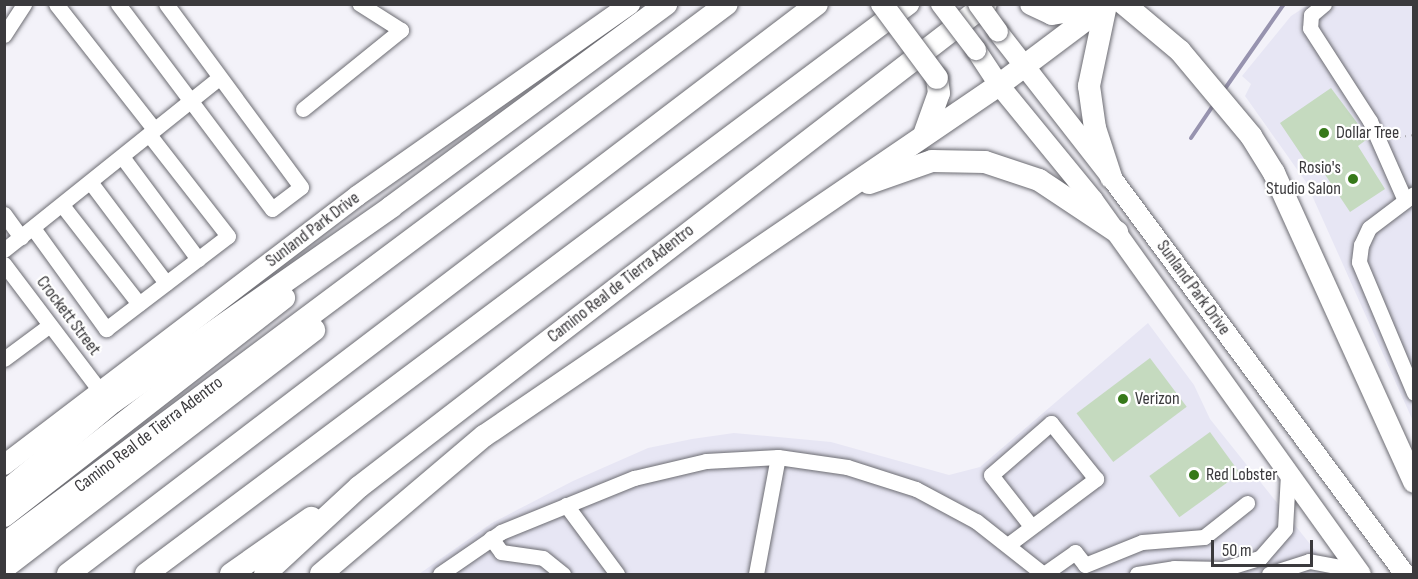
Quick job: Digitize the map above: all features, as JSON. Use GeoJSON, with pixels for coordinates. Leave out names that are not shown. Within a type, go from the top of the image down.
{"type":"FeatureCollection","features":[{"type":"Feature","properties":{"kind":"highway"},"geometry":{"type":"LineString","coordinates":[[4,493],[113,402],[390,207],[666,4]]}},
{"type":"Feature","properties":{"kind":"highway","name":"Camino Real de Tierra Adentro"},"geometry":{"type":"LineString","coordinates":[[4,544],[727,4]]}},
{"type":"Feature","properties":{"kind":"highway"},"geometry":{"type":"LineString","coordinates":[[68,574],[817,4]]}},
{"type":"Feature","properties":{"kind":"highway"},"geometry":{"type":"LineString","coordinates":[[882,4],[937,78],[939,93],[925,132]]}},
{"type":"Feature","properties":{"kind":"highway"},"geometry":{"type":"LineString","coordinates":[[146,574],[908,4]]}},
{"type":"Feature","properties":{"kind":"highway","name":"Camino Real de Tierra Adentro"},"geometry":{"type":"LineString","coordinates":[[266,574],[359,487],[986,4]]}},
{"type":"Feature","properties":{"kind":"highway"},"geometry":{"type":"LineString","coordinates":[[1031,4],[1052,14],[1106,5]]}},
{"type":"Feature","properties":{"kind":"highway"},"geometry":{"type":"LineString","coordinates":[[1124,4],[1180,51],[1251,136],[1274,173],[1413,482]]}},
{"type":"Feature","properties":{"kind":"highway"},"geometry":{"type":"LineString","coordinates":[[321,574],[484,436],[925,132],[999,85],[1106,5]]}},
{"type":"Feature","properties":{"kind":"highway"},"geometry":{"type":"LineString","coordinates":[[1106,5],[1089,86],[1095,128],[1111,177]]}},
{"type":"Feature","properties":{"kind":"highway"},"geometry":{"type":"LineString","coordinates":[[4,568],[359,296],[531,152]]}},
{"type":"Feature","properties":{"kind":"highway"},"geometry":{"type":"LineString","coordinates":[[823,202],[904,168],[966,160],[1039,180],[1117,232]]}},
{"type":"Feature","properties":{"kind":"highway"},"geometry":{"type":"LineString","coordinates":[[4,516],[235,339],[390,207]]}},
{"type":"Feature","properties":{"kind":"highway"},"geometry":{"type":"LineString","coordinates":[[231,574],[359,487]]}},
{"type":"Feature","properties":{"kind":"main road","name":"Sunland Park Drive"},"geometry":{"type":"LineString","coordinates":[[4,465],[357,196],[630,4]]}},
{"type":"Feature","properties":{"kind":"main road","name":"Sunland Park Drive"},"geometry":{"type":"LineString","coordinates":[[942,4],[999,85],[1117,232],[1359,572]]}},
{"type":"Feature","properties":{"kind":"main road","name":"Sunland Park Drive"},"geometry":{"type":"LineString","coordinates":[[978,4],[1023,66],[1111,177],[1405,574]]}},
{"type":"Feature","properties":{"kind":"street"},"geometry":{"type":"LineString","coordinates":[[4,35],[24,4]]}},
{"type":"Feature","properties":{"kind":"street"},"geometry":{"type":"LineString","coordinates":[[4,214],[27,232],[106,329],[228,237],[56,4]]}},
{"type":"Feature","properties":{"kind":"street"},"geometry":{"type":"LineString","coordinates":[[118,4],[272,209],[301,188],[166,4]]}},
{"type":"Feature","properties":{"kind":"street"},"geometry":{"type":"LineString","coordinates":[[303,109],[400,30],[360,4]]}},
{"type":"Feature","properties":{"kind":"street"},"geometry":{"type":"LineString","coordinates":[[1324,4],[1311,15],[1310,28],[1374,129],[1409,196],[1369,228],[1359,262],[1413,393]]}},
{"type":"Feature","properties":{"kind":"street"},"geometry":{"type":"LineString","coordinates":[[4,249],[123,158],[219,78]]}},
{"type":"Feature","properties":{"kind":"street"},"geometry":{"type":"LineString","coordinates":[[123,158],[198,260]]}},
{"type":"Feature","properties":{"kind":"street"},"geometry":{"type":"LineString","coordinates":[[91,183],[166,283]]}},
{"type":"Feature","properties":{"kind":"street"},"geometry":{"type":"LineString","coordinates":[[62,205],[139,304]]}},
{"type":"Feature","properties":{"kind":"street","name":"Crockett Street"},"geometry":{"type":"LineString","coordinates":[[4,264],[100,391]]}},
{"type":"Feature","properties":{"kind":"street"},"geometry":{"type":"LineString","coordinates":[[4,359],[50,325]]}},
{"type":"Feature","properties":{"kind":"street"},"geometry":{"type":"LineString","coordinates":[[1009,544],[1096,479],[1051,423],[991,475],[1031,526]]}},
{"type":"Feature","properties":{"kind":"street"},"geometry":{"type":"LineString","coordinates":[[756,574],[777,457]]}},
{"type":"Feature","properties":{"kind":"street"},"geometry":{"type":"LineString","coordinates":[[440,574],[491,538],[566,505],[675,466],[777,457],[832,464],[898,482],[957,510],[1009,544],[1043,574],[1074,552],[1085,565],[1142,542],[1204,537],[1247,503]]}},
{"type":"Feature","properties":{"kind":"street"},"geometry":{"type":"LineString","coordinates":[[1137,574],[1174,568],[1223,569],[1260,558],[1285,529],[1288,474]]}},
{"type":"Feature","properties":{"kind":"street"},"geometry":{"type":"LineString","coordinates":[[566,505],[617,574]]}},
{"type":"Feature","properties":{"kind":"street"},"geometry":{"type":"LineString","coordinates":[[491,538],[501,552],[543,558],[563,574]]}},
{"type":"Feature","properties":{"kind":"street"},"geometry":{"type":"LineString","coordinates":[[1269,574],[1309,561],[1359,572]]}},
{"type":"Feature","properties":{"kind":"shaded area"},"geometry":{"type":"Polygon","coordinates":[[[1308,5],[1413,5],[1413,421],[1306,182],[1245,96],[1251,84],[1242,76],[1291,16],[1308,5]]]}},
{"type":"Feature","properties":{"kind":"shaded area"},"geometry":{"type":"Polygon","coordinates":[[[1148,323],[1194,385],[1210,419],[1334,574],[419,574],[492,523],[573,481],[648,448],[692,439],[734,433],[831,442],[949,475],[980,467],[1148,323]]]}},
{"type":"Feature","properties":{"kind":"building","name":"Dollar Tree"},"geometry":{"type":"Polygon","coordinates":[[[1331,88],[1358,124],[1366,140],[1358,146],[1385,189],[1350,212],[1322,170],[1315,175],[1280,123],[1331,88]]]}},
{"type":"Feature","properties":{"kind":"building"},"geometry":{"type":"Polygon","coordinates":[[[1150,358],[1187,407],[1113,462],[1077,413],[1150,358]]]}},
{"type":"Feature","properties":{"kind":"building","name":"Red Lobster"},"geometry":{"type":"Polygon","coordinates":[[[1210,432],[1240,473],[1179,517],[1149,476],[1210,432]]]}},
{"type":"Feature","properties":{"kind":"waterway"},"geometry":{"type":"LineString","coordinates":[[1224,90],[1284,4]]}},
{"type":"Feature","properties":{"kind":"waterway"},"geometry":{"type":"LineString","coordinates":[[1191,138],[1214,104]]}},
{"type":"Feature","properties":{"kind":"place","name":"Dollar Tree"},"geometry":{"type":"Point","coordinates":[1324,133]}},
{"type":"Feature","properties":{"kind":"place","name":"Rosio's Studio Salon"},"geometry":{"type":"Point","coordinates":[1353,179]}},
{"type":"Feature","properties":{"kind":"place","name":"Verizon"},"geometry":{"type":"Point","coordinates":[1123,399]}},
{"type":"Feature","properties":{"kind":"place","name":"Red Lobster"},"geometry":{"type":"Point","coordinates":[1194,475]}}]}
